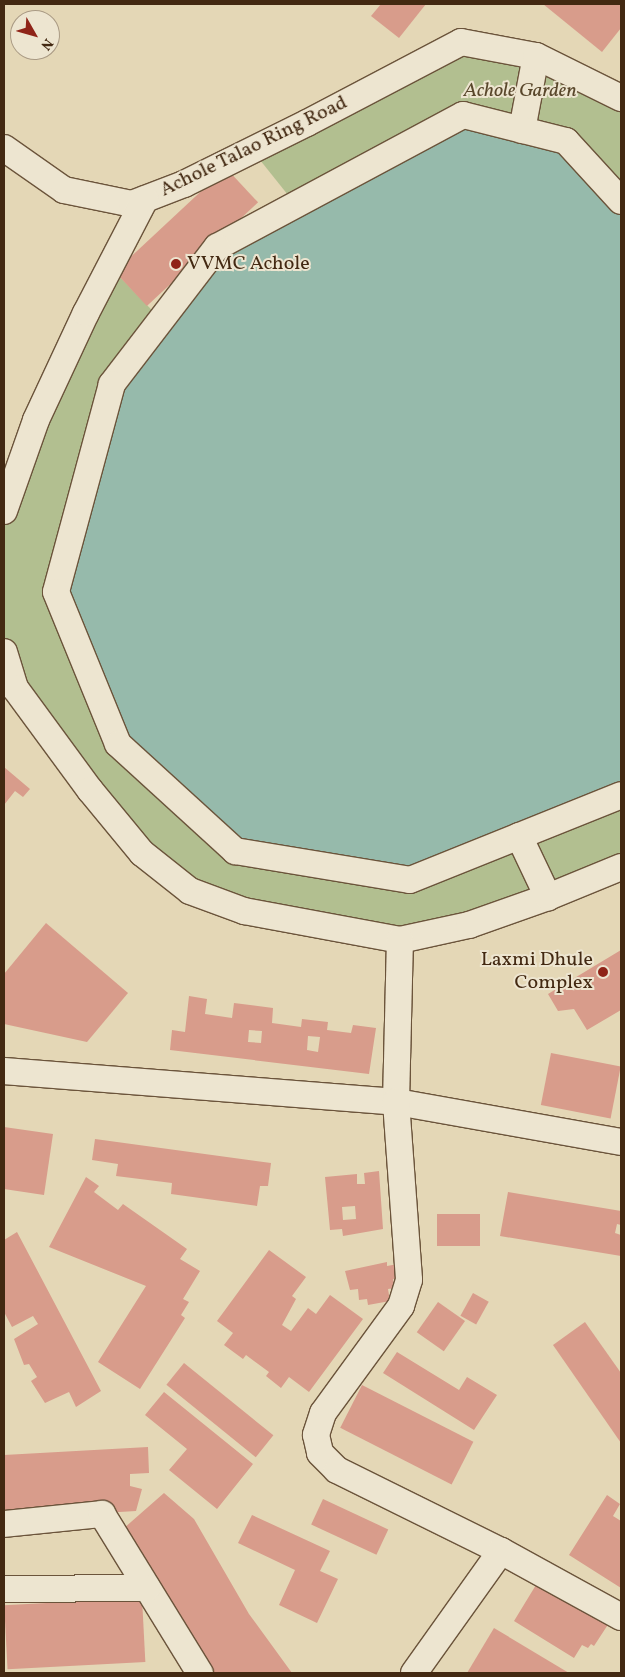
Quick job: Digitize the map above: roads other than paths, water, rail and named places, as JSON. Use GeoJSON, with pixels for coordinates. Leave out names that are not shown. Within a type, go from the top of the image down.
{"type":"FeatureCollection","features":[{"type":"Feature","properties":{"kind":"street","name":"Achole Talao Ring Road"},"geometry":{"type":"LineString","coordinates":[[4,511],[36,420],[86,313],[145,199],[307,123],[461,42],[536,56],[621,98]]}},
{"type":"Feature","properties":{"kind":"street"},"geometry":{"type":"LineString","coordinates":[[522,130],[536,56]]}},
{"type":"Feature","properties":{"kind":"street"},"geometry":{"type":"LineString","coordinates":[[621,201],[566,141],[463,115],[217,247],[112,384],[56,592],[118,744],[235,851],[410,880],[621,795]]}},
{"type":"Feature","properties":{"kind":"street"},"geometry":{"type":"LineString","coordinates":[[4,148],[64,190],[132,204],[145,199]]}},
{"type":"Feature","properties":{"kind":"street"},"geometry":{"type":"LineString","coordinates":[[4,652],[15,688],[90,790],[142,853],[190,891],[244,912],[400,940],[469,925],[548,898],[621,867]]}},
{"type":"Feature","properties":{"kind":"street"},"geometry":{"type":"LineString","coordinates":[[519,836],[548,898]]}},
{"type":"Feature","properties":{"kind":"street"},"geometry":{"type":"LineString","coordinates":[[400,940],[396,1102],[408,1280],[401,1306],[323,1413],[316,1435],[320,1453],[336,1470],[501,1551],[621,1618]]}},
{"type":"Feature","properties":{"kind":"street"},"geometry":{"type":"LineString","coordinates":[[4,1070],[396,1102],[621,1142]]}},
{"type":"Feature","properties":{"kind":"street"},"geometry":{"type":"LineString","coordinates":[[4,1524],[102,1514],[200,1673]]}},
{"type":"Feature","properties":{"kind":"street"},"geometry":{"type":"LineString","coordinates":[[414,1673],[501,1551]]}},
{"type":"Feature","properties":{"kind":"street"},"geometry":{"type":"LineString","coordinates":[[4,1589],[147,1588]]}},
{"type":"Feature","properties":{"kind":"place","name":"VVMC Achole"},"geometry":{"type":"Point","coordinates":[176,264]}},
{"type":"Feature","properties":{"kind":"place","name":"Laxmi Dhule Complex"},"geometry":{"type":"Point","coordinates":[603,972]}},
{"type":"Feature","properties":{"kind":"park label","name":"Achole Garden"},"geometry":{"type":"Point","coordinates":[520,91]}}]}
